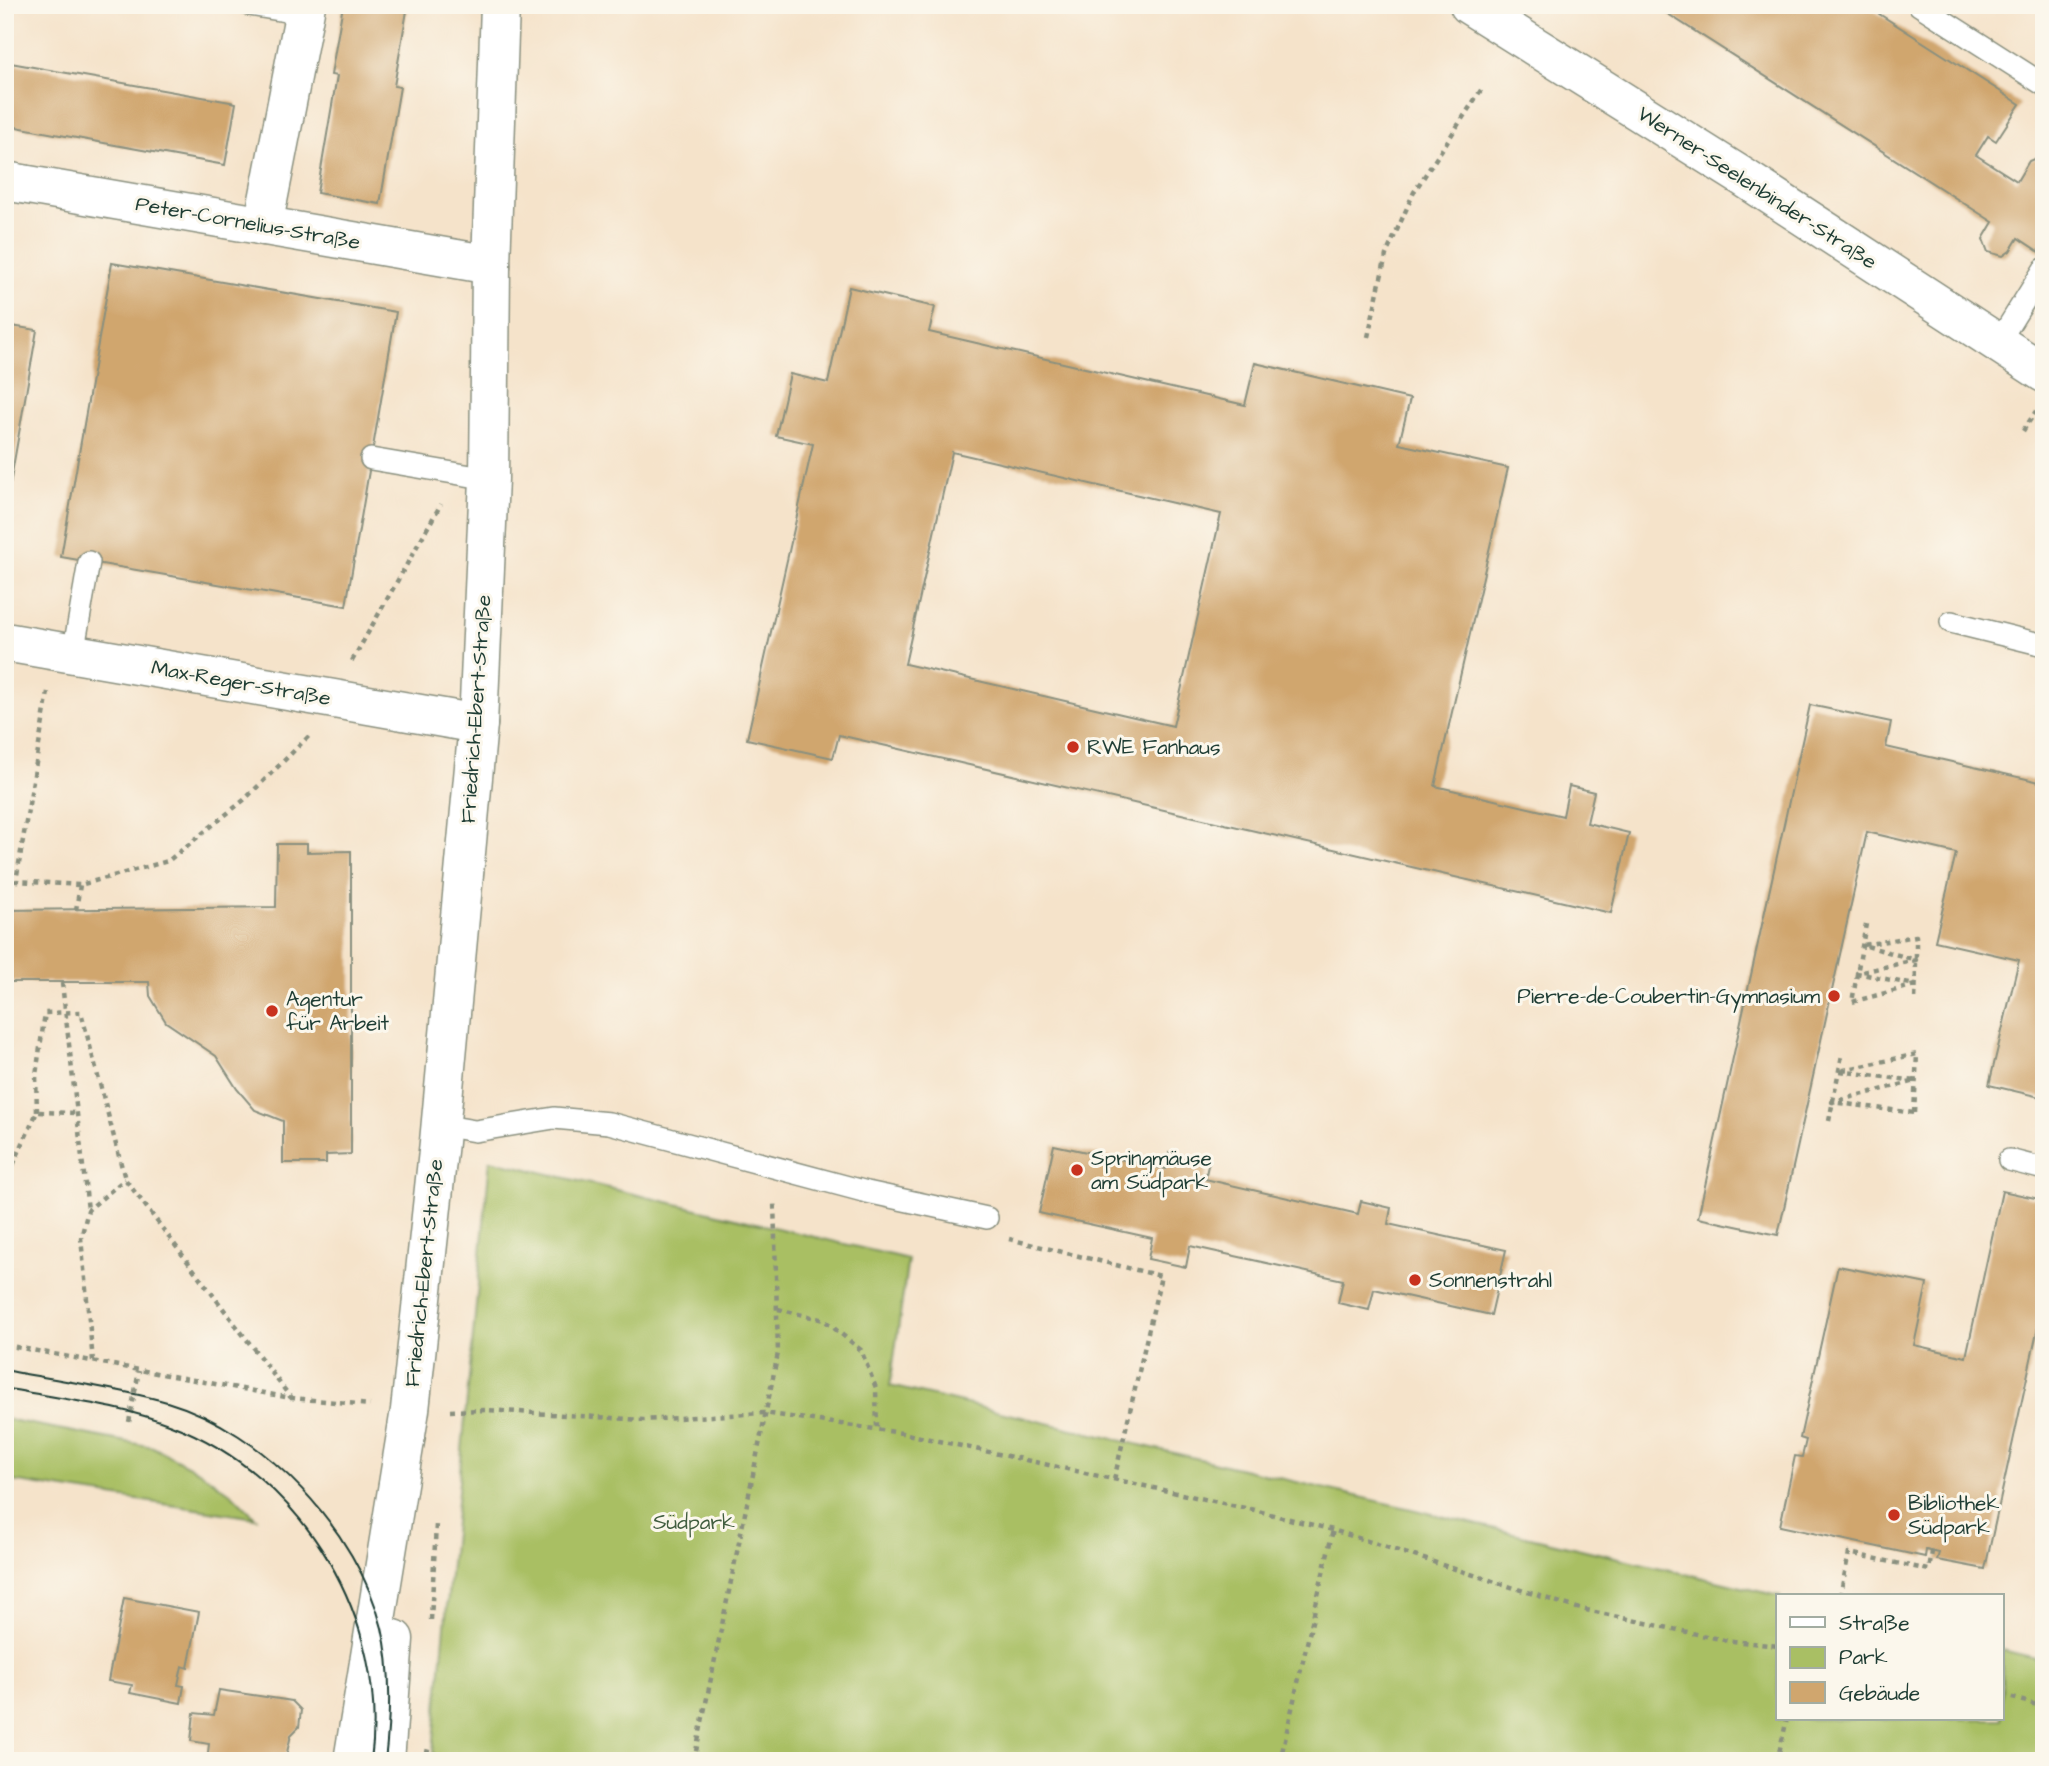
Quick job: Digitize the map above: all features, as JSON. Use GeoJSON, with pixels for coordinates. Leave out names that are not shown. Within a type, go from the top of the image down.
{"type":"FeatureCollection","features":[{"type":"Feature","properties":{"kind":"street","name":"Friedrich-Ebert-Straße"},"geometry":{"type":"LineString","coordinates":[[385,1761],[409,1409],[440,1125],[478,724],[489,478],[491,265],[500,5]]}},
{"type":"Feature","properties":{"kind":"street","name":"Werner-Seelenbinder-Straße"},"geometry":{"type":"LineString","coordinates":[[1469,5],[2044,373]]}},
{"type":"Feature","properties":{"kind":"street"},"geometry":{"type":"LineString","coordinates":[[263,226],[305,10]]}},
{"type":"Feature","properties":{"kind":"street","name":"Peter-Cornelius-Straße"},"geometry":{"type":"LineString","coordinates":[[5,181],[491,265]]}},
{"type":"Feature","properties":{"kind":"street","name":"Max-Reger-Straße"},"geometry":{"type":"LineString","coordinates":[[5,642],[478,724]]}},
{"type":"Feature","properties":{"kind":"street","name":"Friedrich-Ebert-Straße"},"geometry":{"type":"LineString","coordinates":[[353,1761],[409,1409]]}},
{"type":"Feature","properties":{"kind":"lane"},"geometry":{"type":"LineString","coordinates":[[249,5],[305,10]]}},
{"type":"Feature","properties":{"kind":"lane"},"geometry":{"type":"LineString","coordinates":[[1919,5],[2044,85]]}},
{"type":"Feature","properties":{"kind":"lane"},"geometry":{"type":"LineString","coordinates":[[1998,343],[2044,269]]}},
{"type":"Feature","properties":{"kind":"lane"},"geometry":{"type":"LineString","coordinates":[[371,459],[489,478]]}},
{"type":"Feature","properties":{"kind":"lane"},"geometry":{"type":"LineString","coordinates":[[64,653],[89,562]]}},
{"type":"Feature","properties":{"kind":"lane"},"geometry":{"type":"LineString","coordinates":[[1951,622],[2044,645]]}},
{"type":"Feature","properties":{"kind":"lane"},"geometry":{"type":"LineString","coordinates":[[440,1125],[475,1131],[554,1118],[609,1123],[773,1167],[987,1218]]}},
{"type":"Feature","properties":{"kind":"lane"},"geometry":{"type":"LineString","coordinates":[[2009,1160],[2044,1169]]}},
{"type":"Feature","properties":{"kind":"path"},"geometry":{"type":"LineString","coordinates":[[1368,337],[1386,256],[1414,192],[1483,88]]}},
{"type":"Feature","properties":{"kind":"path"},"geometry":{"type":"LineString","coordinates":[[64,653],[16,881],[80,885],[168,861],[244,800],[311,733],[441,502]]}},
{"type":"Feature","properties":{"kind":"path"},"geometry":{"type":"LineString","coordinates":[[76,910],[80,885]]}},
{"type":"Feature","properties":{"kind":"path"},"geometry":{"type":"LineString","coordinates":[[1867,924],[1852,1002],[1915,985]]}},
{"type":"Feature","properties":{"kind":"path"},"geometry":{"type":"LineString","coordinates":[[1863,945],[1916,936],[1915,1001]]}},
{"type":"Feature","properties":{"kind":"path"},"geometry":{"type":"LineString","coordinates":[[1863,945],[1916,960]]}},
{"type":"Feature","properties":{"kind":"path"},"geometry":{"type":"LineString","coordinates":[[1857,973],[1916,960]]}},
{"type":"Feature","properties":{"kind":"path"},"geometry":{"type":"LineString","coordinates":[[1857,973],[1915,985]]}},
{"type":"Feature","properties":{"kind":"path"},"geometry":{"type":"LineString","coordinates":[[62,983],[63,1012],[88,1210],[81,1238],[93,1361]]}},
{"type":"Feature","properties":{"kind":"path"},"geometry":{"type":"LineString","coordinates":[[5,1183],[37,1112],[36,1075],[46,1013],[81,1012],[125,1179],[291,1398]]}},
{"type":"Feature","properties":{"kind":"path"},"geometry":{"type":"LineString","coordinates":[[1832,1102],[1914,1114],[1917,1054],[1839,1070]]}},
{"type":"Feature","properties":{"kind":"path"},"geometry":{"type":"LineString","coordinates":[[1829,1121],[1842,1055]]}},
{"type":"Feature","properties":{"kind":"path"},"geometry":{"type":"LineString","coordinates":[[1839,1070],[1916,1081]]}},
{"type":"Feature","properties":{"kind":"path"},"geometry":{"type":"LineString","coordinates":[[1832,1102],[1916,1081]]}},
{"type":"Feature","properties":{"kind":"path"},"geometry":{"type":"LineString","coordinates":[[37,1112],[75,1113]]}},
{"type":"Feature","properties":{"kind":"path"},"geometry":{"type":"LineString","coordinates":[[694,1761],[778,1353],[773,1167]]}},
{"type":"Feature","properties":{"kind":"path"},"geometry":{"type":"LineString","coordinates":[[88,1210],[125,1179]]}},
{"type":"Feature","properties":{"kind":"path"},"geometry":{"type":"LineString","coordinates":[[987,1218],[1012,1242],[1161,1276],[1114,1480]]}},
{"type":"Feature","properties":{"kind":"path"},"geometry":{"type":"LineString","coordinates":[[778,1309],[824,1320],[860,1350],[876,1388],[877,1429]]}},
{"type":"Feature","properties":{"kind":"path"},"geometry":{"type":"LineString","coordinates":[[5,1345],[291,1398],[409,1409],[487,1410],[643,1420],[764,1413],[877,1429],[1333,1530],[1577,1608],[1724,1640],[1776,1646]]}},
{"type":"Feature","properties":{"kind":"path"},"geometry":{"type":"LineString","coordinates":[[129,1422],[139,1371]]}},
{"type":"Feature","properties":{"kind":"path"},"geometry":{"type":"LineString","coordinates":[[430,1629],[436,1520]]}},
{"type":"Feature","properties":{"kind":"path"},"geometry":{"type":"LineString","coordinates":[[1280,1761],[1333,1530]]}},
{"type":"Feature","properties":{"kind":"path"},"geometry":{"type":"LineString","coordinates":[[1840,1594],[1849,1553],[1929,1570],[1932,1552]]}},
{"type":"Feature","properties":{"kind":"path"},"geometry":{"type":"LineString","coordinates":[[2004,1696],[2044,1707]]}},
{"type":"Feature","properties":{"kind":"path"},"geometry":{"type":"LineString","coordinates":[[1777,1761],[1787,1720]]}},
{"type":"Feature","properties":{"kind":"path"},"geometry":{"type":"LineString","coordinates":[[422,1761],[425,1737]]}},
{"type":"Feature","properties":{"kind":"path"},"geometry":{"type":"LineString","coordinates":[[2029,1761],[2044,1753]]}},
{"type":"Feature","properties":{"kind":"green space","name":"Südpark"},"geometry":{"type":"Polygon","coordinates":[[[490,1160],[908,1259],[890,1386],[1776,1595],[1776,1720],[2004,1720],[2004,1650],[2044,1660],[2044,1761],[432,1761],[490,1160]]]}},
{"type":"Feature","properties":{"kind":"green space"},"geometry":{"type":"Polygon","coordinates":[[[5,1419],[153,1447],[199,1471],[232,1494],[256,1518],[5,1480],[5,1419]]]}},
{"type":"Feature","properties":{"kind":"building"},"geometry":{"type":"Polygon","coordinates":[[[343,5],[408,5],[394,86],[400,87],[380,204],[317,193],[337,76],[331,75],[343,5]]]}},
{"type":"Feature","properties":{"kind":"building"},"geometry":{"type":"Polygon","coordinates":[[[1654,5],[1865,5],[2020,104],[1996,141],[1988,136],[1976,155],[2017,181],[2029,161],[2044,159],[2044,255],[2018,238],[2010,251],[2003,256],[1988,252],[1983,239],[1993,222],[1654,5]]]}},
{"type":"Feature","properties":{"kind":"building"},"geometry":{"type":"Polygon","coordinates":[[[5,62],[236,103],[225,165],[5,125],[5,62]]]}},
{"type":"Feature","properties":{"kind":"building"},"geometry":{"type":"Polygon","coordinates":[[[112,263],[396,312],[346,606],[61,557],[112,263]]]}},
{"type":"Feature","properties":{"kind":"building"},"geometry":{"type":"Polygon","coordinates":[[[849,287],[935,307],[929,332],[1245,405],[1255,363],[1410,399],[1399,444],[1508,468],[1435,786],[1563,816],[1569,786],[1594,792],[1587,823],[1629,833],[1611,913],[839,735],[833,758],[747,739],[813,444],[776,436],[790,374],[828,383],[849,287]],[[952,452],[905,664],[1173,726],[1221,514],[952,452]]]}},
{"type":"Feature","properties":{"kind":"building"},"geometry":{"type":"Polygon","coordinates":[[[5,325],[37,330],[7,502],[5,502],[5,325]]]}},
{"type":"Feature","properties":{"kind":"building"},"geometry":{"type":"Polygon","coordinates":[[[1810,705],[1891,722],[1886,747],[2044,783],[2044,1098],[1989,1085],[2019,960],[1935,941],[1956,853],[1867,832],[1778,1235],[1698,1218],[1810,705]]]}},
{"type":"Feature","properties":{"kind":"building"},"geometry":{"type":"Polygon","coordinates":[[[277,844],[307,844],[307,852],[351,851],[351,1154],[326,1155],[326,1163],[283,1163],[283,1121],[255,1110],[237,1089],[216,1056],[166,1022],[150,996],[149,982],[5,982],[5,910],[276,907],[277,844]]]}},
{"type":"Feature","properties":{"kind":"building"},"geometry":{"type":"Polygon","coordinates":[[[1054,1145],[1166,1169],[1169,1153],[1209,1161],[1205,1179],[1358,1214],[1361,1201],[1391,1208],[1388,1224],[1506,1250],[1491,1315],[1374,1289],[1369,1310],[1338,1303],[1343,1280],[1190,1246],[1186,1267],[1148,1259],[1152,1238],[1039,1213],[1054,1145]]]}},
{"type":"Feature","properties":{"kind":"building"},"geometry":{"type":"Polygon","coordinates":[[[2002,1191],[2044,1200],[2044,1300],[1985,1569],[1937,1560],[1939,1553],[1926,1550],[1925,1557],[1780,1526],[1795,1456],[1802,1457],[1806,1440],[1800,1438],[1838,1266],[1927,1284],[1914,1345],[1966,1357],[2002,1191]]]}},
{"type":"Feature","properties":{"kind":"building"},"geometry":{"type":"Polygon","coordinates":[[[124,1598],[199,1612],[188,1668],[182,1666],[178,1685],[184,1686],[181,1703],[130,1693],[132,1685],[108,1681],[124,1598]]]}},
{"type":"Feature","properties":{"kind":"building"},"geometry":{"type":"Polygon","coordinates":[[[219,1690],[292,1701],[301,1710],[299,1727],[291,1735],[285,1761],[207,1761],[209,1744],[191,1741],[194,1713],[214,1715],[219,1690]]]}},
{"type":"Feature","properties":{"kind":"tram line"},"geometry":{"type":"LineString","coordinates":[[5,1370],[147,1397],[203,1416],[272,1460],[302,1489],[329,1521],[352,1555],[370,1591],[382,1628],[389,1694],[385,1761]]}},
{"type":"Feature","properties":{"kind":"tram line"},"geometry":{"type":"LineString","coordinates":[[5,1388],[110,1407],[171,1425],[219,1448],[261,1479],[298,1517],[328,1560],[351,1607],[366,1657],[373,1709],[371,1761]]}},
{"type":"Feature","properties":{"kind":"place","name":"RWE Fanhaus"},"geometry":{"type":"Point","coordinates":[1073,747]}},
{"type":"Feature","properties":{"kind":"place","name":"Pierre-de-Coubertin-Gymnasium"},"geometry":{"type":"Point","coordinates":[1834,996]}},
{"type":"Feature","properties":{"kind":"place","name":"Agentur für Arbeit"},"geometry":{"type":"Point","coordinates":[272,1011]}},
{"type":"Feature","properties":{"kind":"place","name":"Springmäuse am Südpark"},"geometry":{"type":"Point","coordinates":[1077,1170]}},
{"type":"Feature","properties":{"kind":"place","name":"Sonnenstrahl"},"geometry":{"type":"Point","coordinates":[1415,1280]}},
{"type":"Feature","properties":{"kind":"place","name":"Bibliothek Südpark"},"geometry":{"type":"Point","coordinates":[1894,1515]}}]}
